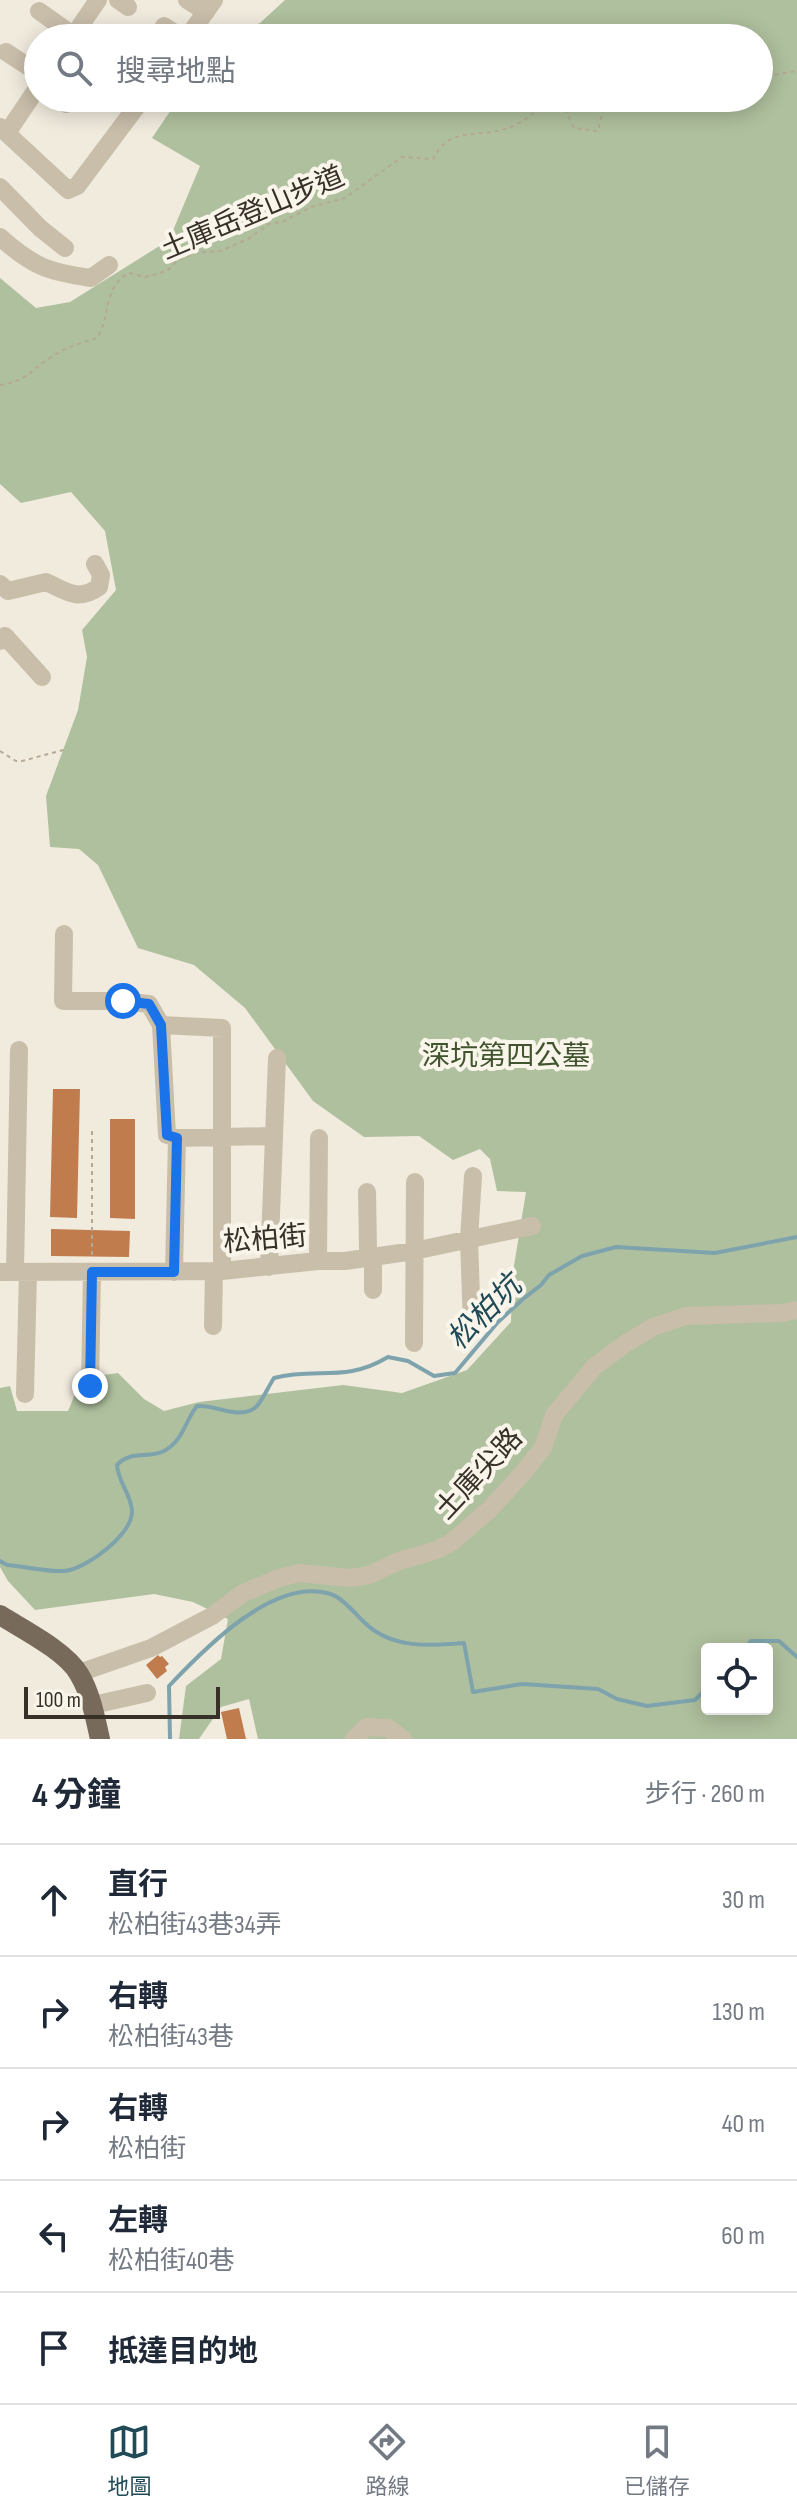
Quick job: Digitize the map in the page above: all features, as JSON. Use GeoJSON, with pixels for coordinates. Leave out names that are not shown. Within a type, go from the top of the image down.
{"type":"FeatureCollection","features":[{"type":"Feature","properties":{"kind":"main road"},"geometry":{"type":"LineString","coordinates":[[0,1615],[62,1656],[79,1673],[93,1705],[100,1739]]}},
{"type":"Feature","properties":{"kind":"street"},"geometry":{"type":"LineString","coordinates":[[82,24],[98,0]]}},
{"type":"Feature","properties":{"kind":"street"},"geometry":{"type":"LineString","coordinates":[[187,0],[210,6],[195,24]]}},
{"type":"Feature","properties":{"kind":"street"},"geometry":{"type":"LineString","coordinates":[[39,11],[56,24]]}},
{"type":"Feature","properties":{"kind":"street"},"geometry":{"type":"LineString","coordinates":[[6,52],[24,64]]}},
{"type":"Feature","properties":{"kind":"street"},"geometry":{"type":"LineString","coordinates":[[24,104],[3,130],[68,190],[77,186],[132,112]]}},
{"type":"Feature","properties":{"kind":"street"},"geometry":{"type":"LineString","coordinates":[[0,187],[40,228],[65,248]]}},
{"type":"Feature","properties":{"kind":"street"},"geometry":{"type":"LineString","coordinates":[[0,237],[32,264],[74,276],[91,278],[109,265]]}},
{"type":"Feature","properties":{"kind":"street"},"geometry":{"type":"LineString","coordinates":[[0,584],[8,591],[46,582],[68,596],[84,595],[99,587],[101,575],[95,564]]}},
{"type":"Feature","properties":{"kind":"street"},"geometry":{"type":"LineString","coordinates":[[0,641],[5,636],[42,677]]}},
{"type":"Feature","properties":{"kind":"street"},"geometry":{"type":"LineString","coordinates":[[64,934],[63,1001],[149,1004],[161,1025],[167,1135],[177,1138],[274,1136]]}},
{"type":"Feature","properties":{"kind":"street"},"geometry":{"type":"LineString","coordinates":[[161,1025],[222,1028],[218,1271],[213,1326]]}},
{"type":"Feature","properties":{"kind":"street"},"geometry":{"type":"LineString","coordinates":[[19,1050],[14,1272],[25,1394]]}},
{"type":"Feature","properties":{"kind":"street"},"geometry":{"type":"LineString","coordinates":[[269,1267],[277,1058]]}},
{"type":"Feature","properties":{"kind":"street"},"geometry":{"type":"LineString","coordinates":[[174,1272],[177,1138]]}},
{"type":"Feature","properties":{"kind":"street"},"geometry":{"type":"LineString","coordinates":[[318,1261],[319,1138]]}},
{"type":"Feature","properties":{"kind":"street"},"geometry":{"type":"LineString","coordinates":[[472,1327],[469,1239],[473,1176]]}},
{"type":"Feature","properties":{"kind":"street"},"geometry":{"type":"LineString","coordinates":[[414,1343],[415,1182]]}},
{"type":"Feature","properties":{"kind":"street"},"geometry":{"type":"LineString","coordinates":[[367,1192],[368,1249],[373,1264],[373,1290]]}},
{"type":"Feature","properties":{"kind":"street","name":"松柏街"},"geometry":{"type":"LineString","coordinates":[[14,1272],[218,1271],[371,1258],[532,1226]]}},
{"type":"Feature","properties":{"kind":"street"},"geometry":{"type":"LineString","coordinates":[[90,1386],[92,1272]]}},
{"type":"Feature","properties":{"kind":"street","name":"土庫尖路"},"geometry":{"type":"LineString","coordinates":[[79,1673],[151,1648],[212,1616],[243,1593],[279,1578],[299,1573],[350,1578],[369,1575],[399,1561],[437,1550],[452,1542],[490,1509],[522,1474],[543,1448],[554,1415],[594,1367],[625,1344],[653,1327],[686,1316],[797,1310]]}},
{"type":"Feature","properties":{"kind":"street"},"geometry":{"type":"LineString","coordinates":[[93,1705],[147,1693]]}},
{"type":"Feature","properties":{"kind":"street"},"geometry":{"type":"LineString","coordinates":[[354,1739],[366,1727],[388,1728],[403,1739]]}},
{"type":"Feature","properties":{"kind":"path"},"geometry":{"type":"LineString","coordinates":[[773,75],[797,71]]}},
{"type":"Feature","properties":{"kind":"path","name":"土庫岳登山步道"},"geometry":{"type":"LineString","coordinates":[[0,385],[23,380],[49,358],[97,338],[107,323],[107,303],[117,279],[129,273],[145,277],[167,271],[177,261],[195,253],[220,251],[248,239],[269,224],[282,222],[311,207],[345,198],[402,157],[433,159],[444,143],[461,135],[491,134],[516,125],[532,112]]}},
{"type":"Feature","properties":{"kind":"path","name":"土庫岳登山步道"},"geometry":{"type":"LineString","coordinates":[[566,112],[574,128],[598,131],[603,112]]}},
{"type":"Feature","properties":{"kind":"path"},"geometry":{"type":"LineString","coordinates":[[0,751],[16,761],[22,761],[67,749]]}},
{"type":"Feature","properties":{"kind":"path"},"geometry":{"type":"LineString","coordinates":[[92,1127],[92,1272]]}},
{"type":"Feature","properties":{"kind":"green space","name":"深坑第四公墓"},"geometry":{"type":"Polygon","coordinates":[[[285,0],[797,0],[797,1739],[258,1739],[249,1699],[221,1707],[199,1739],[179,1739],[186,1686],[221,1659],[228,1619],[193,1602],[154,1594],[35,1610],[8,1581],[0,1567],[0,1388],[10,1386],[17,1411],[68,1411],[82,1378],[118,1373],[144,1399],[164,1411],[199,1402],[343,1385],[402,1393],[467,1370],[511,1322],[512,1278],[526,1192],[497,1191],[490,1159],[480,1149],[453,1160],[419,1136],[364,1137],[313,1101],[245,1008],[194,965],[138,948],[98,865],[79,849],[50,847],[46,796],[78,710],[87,657],[82,630],[116,590],[105,531],[71,492],[21,503],[0,484],[0,278],[36,308],[70,302],[169,240],[200,166],[152,138],[170,112],[773,112],[773,24],[257,24],[285,0]]]}},
{"type":"Feature","properties":{"kind":"building"},"geometry":{"type":"Polygon","coordinates":[[[53,1089],[80,1089],[77,1218],[50,1217],[53,1089]]]}},
{"type":"Feature","properties":{"kind":"building"},"geometry":{"type":"Polygon","coordinates":[[[110,1119],[135,1119],[135,1219],[110,1218],[110,1119]]]}},
{"type":"Feature","properties":{"kind":"building"},"geometry":{"type":"Polygon","coordinates":[[[51,1229],[130,1231],[129,1257],[51,1256],[51,1229]]]}},
{"type":"Feature","properties":{"kind":"building"},"geometry":{"type":"Polygon","coordinates":[[[158,1655],[169,1664],[165,1667],[167,1671],[157,1679],[146,1665],[158,1655]]]}},
{"type":"Feature","properties":{"kind":"building"},"geometry":{"type":"Polygon","coordinates":[[[239,1708],[246,1739],[227,1739],[221,1712],[239,1708]]]}},
{"type":"Feature","properties":{"kind":"waterway","name":"松柏坑"},"geometry":{"type":"LineString","coordinates":[[0,1561],[7,1565],[64,1571],[88,1562],[108,1548],[125,1530],[132,1512],[117,1465],[122,1460],[158,1453],[170,1447],[197,1406],[249,1411],[259,1404],[274,1378],[358,1370],[388,1357],[408,1361],[434,1376],[455,1373],[498,1322],[549,1275],[582,1256],[616,1247],[715,1253],[797,1237]]}},
{"type":"Feature","properties":{"kind":"waterway"},"geometry":{"type":"LineString","coordinates":[[170,1739],[169,1686],[201,1653],[243,1619],[288,1595],[311,1591],[337,1597],[387,1638],[425,1645],[464,1643],[473,1692],[522,1684],[598,1689],[617,1699],[647,1706],[695,1700],[701,1694]]}},
{"type":"Feature","properties":{"kind":"waterway"},"geometry":{"type":"LineString","coordinates":[[749,1643],[779,1641],[797,1657]]}},
{"type":"Feature","properties":{"kind":"route"},"geometry":{"type":"LineString","coordinates":[[90,1386],[92,1272],[174,1272],[177,1138],[167,1135],[161,1025],[149,1004],[123,1001]]}}]}
